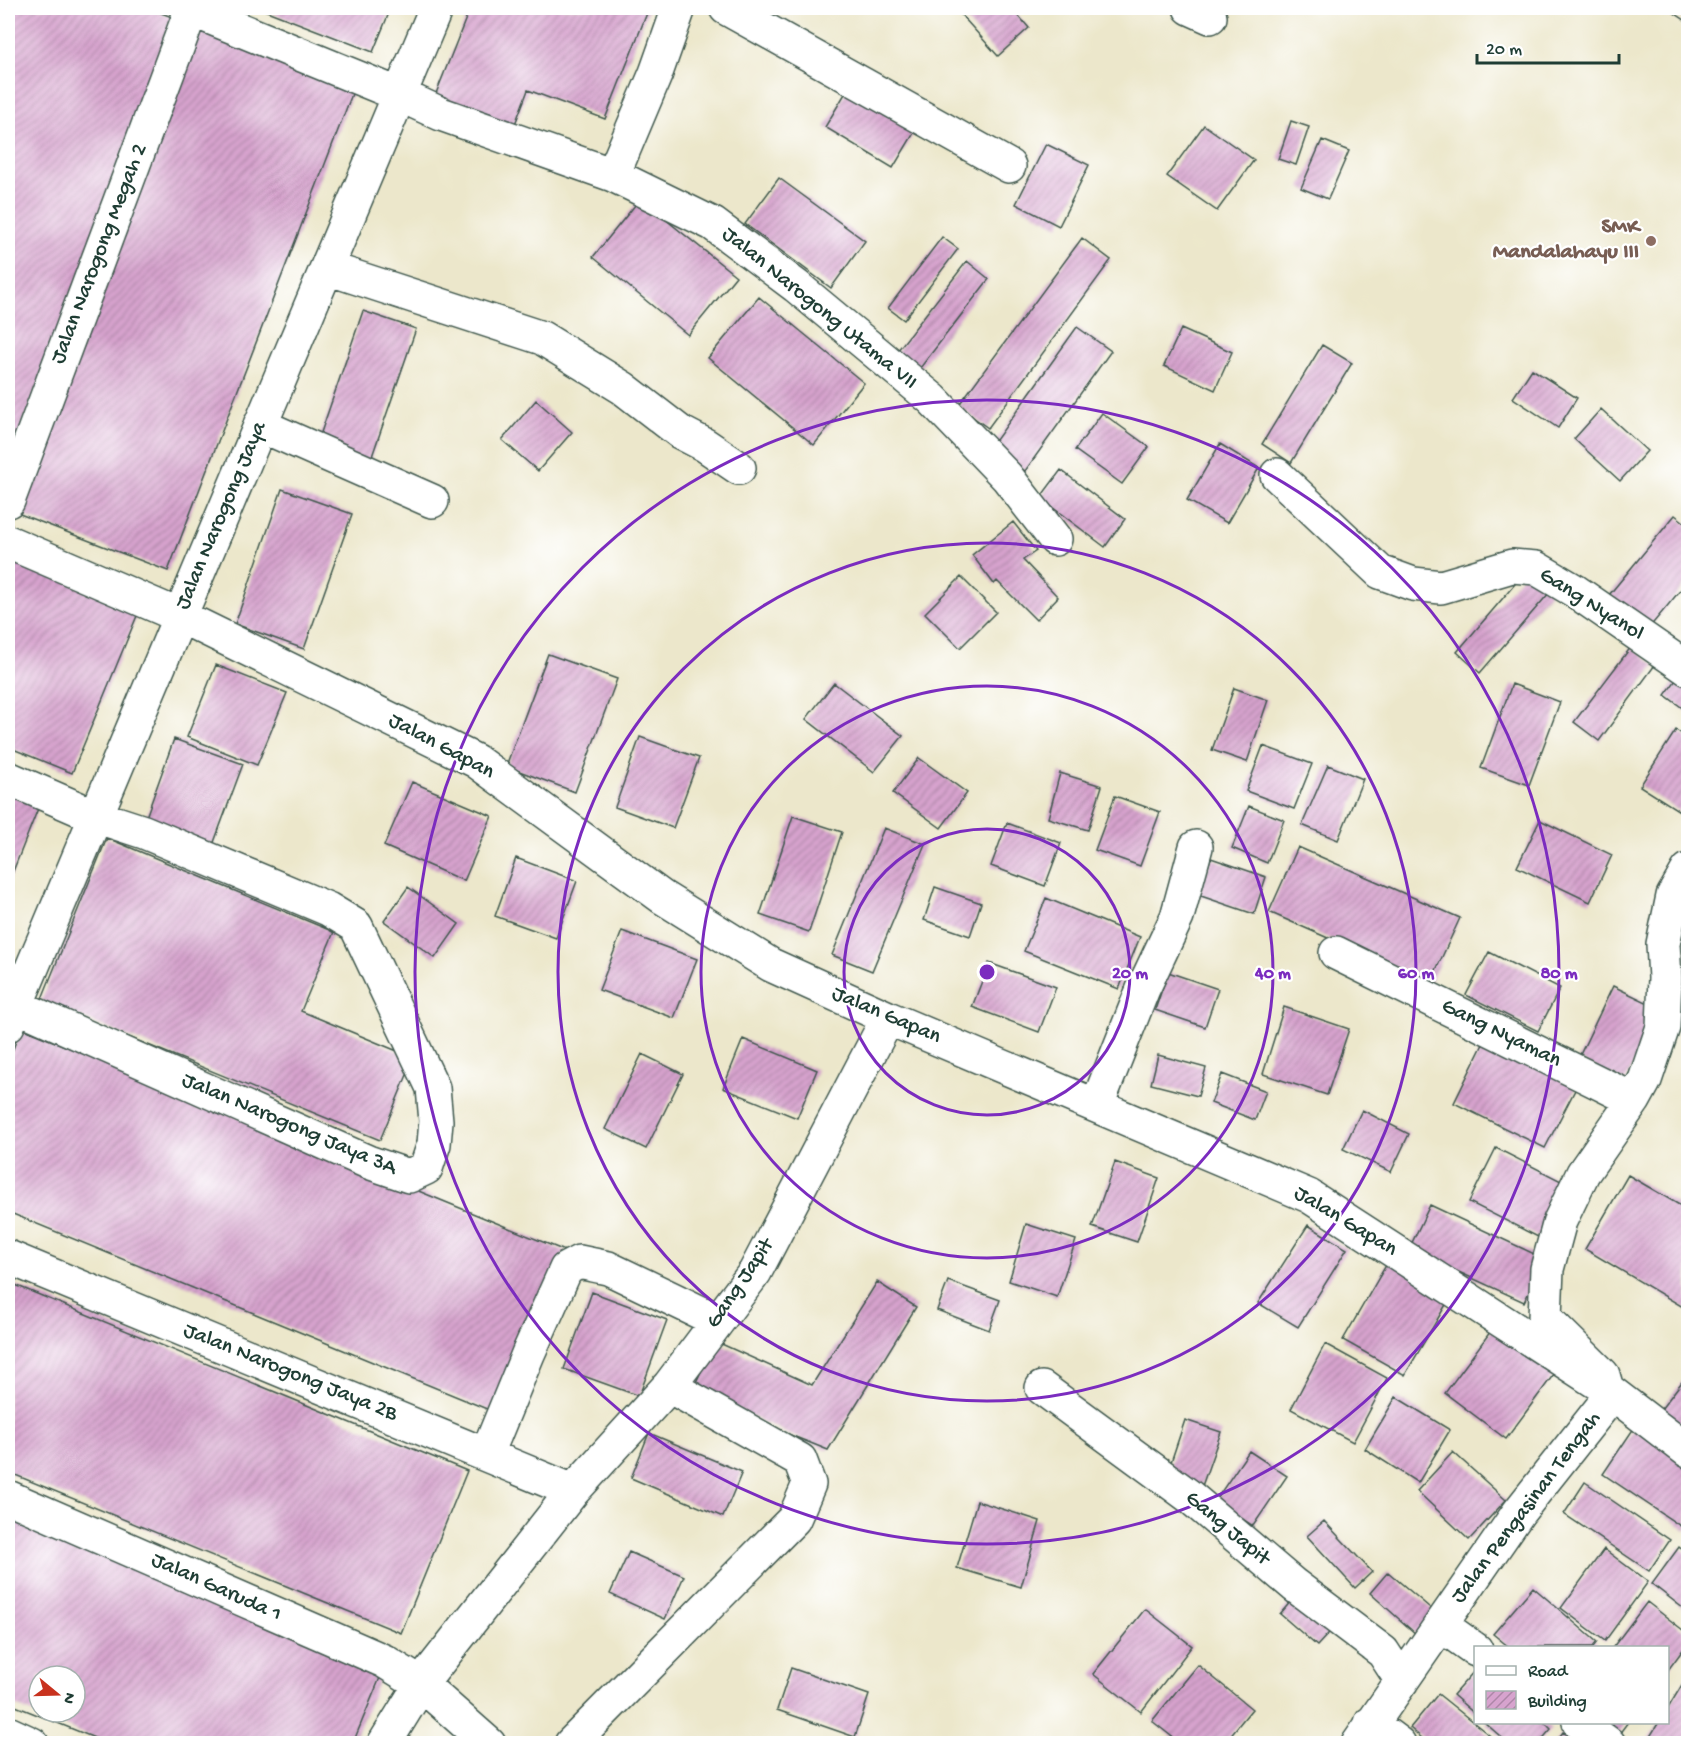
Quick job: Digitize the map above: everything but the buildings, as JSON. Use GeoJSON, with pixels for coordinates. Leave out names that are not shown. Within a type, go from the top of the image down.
{"type":"FeatureCollection","features":[{"type":"Feature","properties":{"kind":"street","name":"Jalan Narogong Utama VII"},"geometry":{"type":"LineString","coordinates":[[190,8],[441,114],[613,175],[713,224],[805,293],[933,399],[1007,477],[1055,539]]}},
{"type":"Feature","properties":{"kind":"street","name":"Jalan Narogong Megah 2"},"geometry":{"type":"LineString","coordinates":[[8,501],[190,8]]}},
{"type":"Feature","properties":{"kind":"street","name":"Jalan Narogong Jaya"},"geometry":{"type":"LineString","coordinates":[[10,1010],[95,816],[436,8]]}},
{"type":"Feature","properties":{"kind":"street"},"geometry":{"type":"LineString","coordinates":[[726,8],[1009,166]]}},
{"type":"Feature","properties":{"kind":"street"},"geometry":{"type":"LineString","coordinates":[[613,175],[656,73],[673,9]]}},
{"type":"Feature","properties":{"kind":"street"},"geometry":{"type":"LineString","coordinates":[[327,268],[542,338],[623,388],[680,432],[705,445],[739,468]]}},
{"type":"Feature","properties":{"kind":"street"},"geometry":{"type":"LineString","coordinates":[[260,425],[432,501]]}},
{"type":"Feature","properties":{"kind":"street","name":"Gang Nyanol"},"geometry":{"type":"LineString","coordinates":[[1277,475],[1380,572],[1413,584],[1441,587],[1512,566],[1536,568],[1575,591],[1689,669]]}},
{"type":"Feature","properties":{"kind":"street","name":"Jalan Gapan"},"geometry":{"type":"LineString","coordinates":[[8,542],[180,616],[476,761],[662,897],[761,959],[888,1018],[1310,1196],[1606,1389],[1689,1452]]}},
{"type":"Feature","properties":{"kind":"street","name":"Jalan Narogong Jaya 3A"},"geometry":{"type":"LineString","coordinates":[[8,778],[95,816],[144,832],[328,909],[356,926],[433,1088],[436,1121],[434,1144],[426,1168],[409,1176],[368,1162],[10,1010]]}},
{"type":"Feature","properties":{"kind":"street"},"geometry":{"type":"LineString","coordinates":[[1097,1105],[1143,989],[1177,917],[1196,848]]}},
{"type":"Feature","properties":{"kind":"street","name":"Jalan Pengasinan Tengah"},"geometry":{"type":"LineString","coordinates":[[1365,1733],[1519,1512],[1603,1406],[1606,1389],[1603,1375],[1545,1318],[1547,1269],[1560,1221],[1583,1173],[1634,1100],[1645,1080],[1663,1027],[1665,978],[1663,944],[1674,896],[1689,870]]}},
{"type":"Feature","properties":{"kind":"street","name":"Gang Nyaman"},"geometry":{"type":"LineString","coordinates":[[1336,953],[1634,1100]]}},
{"type":"Feature","properties":{"kind":"street","name":"Gang Japit"},"geometry":{"type":"LineString","coordinates":[[384,1743],[421,1684],[573,1491],[669,1386],[755,1272],[888,1018]]}},
{"type":"Feature","properties":{"kind":"street","name":"Jalan Narogong Jaya 2B"},"geometry":{"type":"LineString","coordinates":[[8,1257],[573,1491]]}},
{"type":"Feature","properties":{"kind":"street"},"geometry":{"type":"LineString","coordinates":[[487,1454],[566,1269],[579,1262],[608,1268],[718,1321]]}},
{"type":"Feature","properties":{"kind":"street"},"geometry":{"type":"LineString","coordinates":[[571,1743],[794,1519],[809,1484],[800,1460],[669,1386]]}},
{"type":"Feature","properties":{"kind":"street","name":"Gang Japit"},"geometry":{"type":"LineString","coordinates":[[1042,1388],[1189,1496],[1294,1585],[1383,1652],[1402,1681]]}},
{"type":"Feature","properties":{"kind":"street","name":"Jalan Garuda 1"},"geometry":{"type":"LineString","coordinates":[[8,1497],[384,1661],[421,1684],[489,1743]]}},
{"type":"Feature","properties":{"kind":"street"},"geometry":{"type":"LineString","coordinates":[[1441,1625],[1474,1649]]}},
{"type":"Feature","properties":{"kind":"street"},"geometry":{"type":"LineString","coordinates":[[1582,1724],[1609,1743]]}},
{"type":"Feature","properties":{"kind":"street"},"geometry":{"type":"LineString","coordinates":[[8,1733],[32,1743]]}},
{"type":"Feature","properties":{"kind":"street"},"geometry":{"type":"LineString","coordinates":[[1365,1733],[1399,1743]]}},
{"type":"Feature","properties":{"kind":"place","name":"SMK Mandalahayu III"},"geometry":{"type":"Point","coordinates":[1651,241]}}]}
